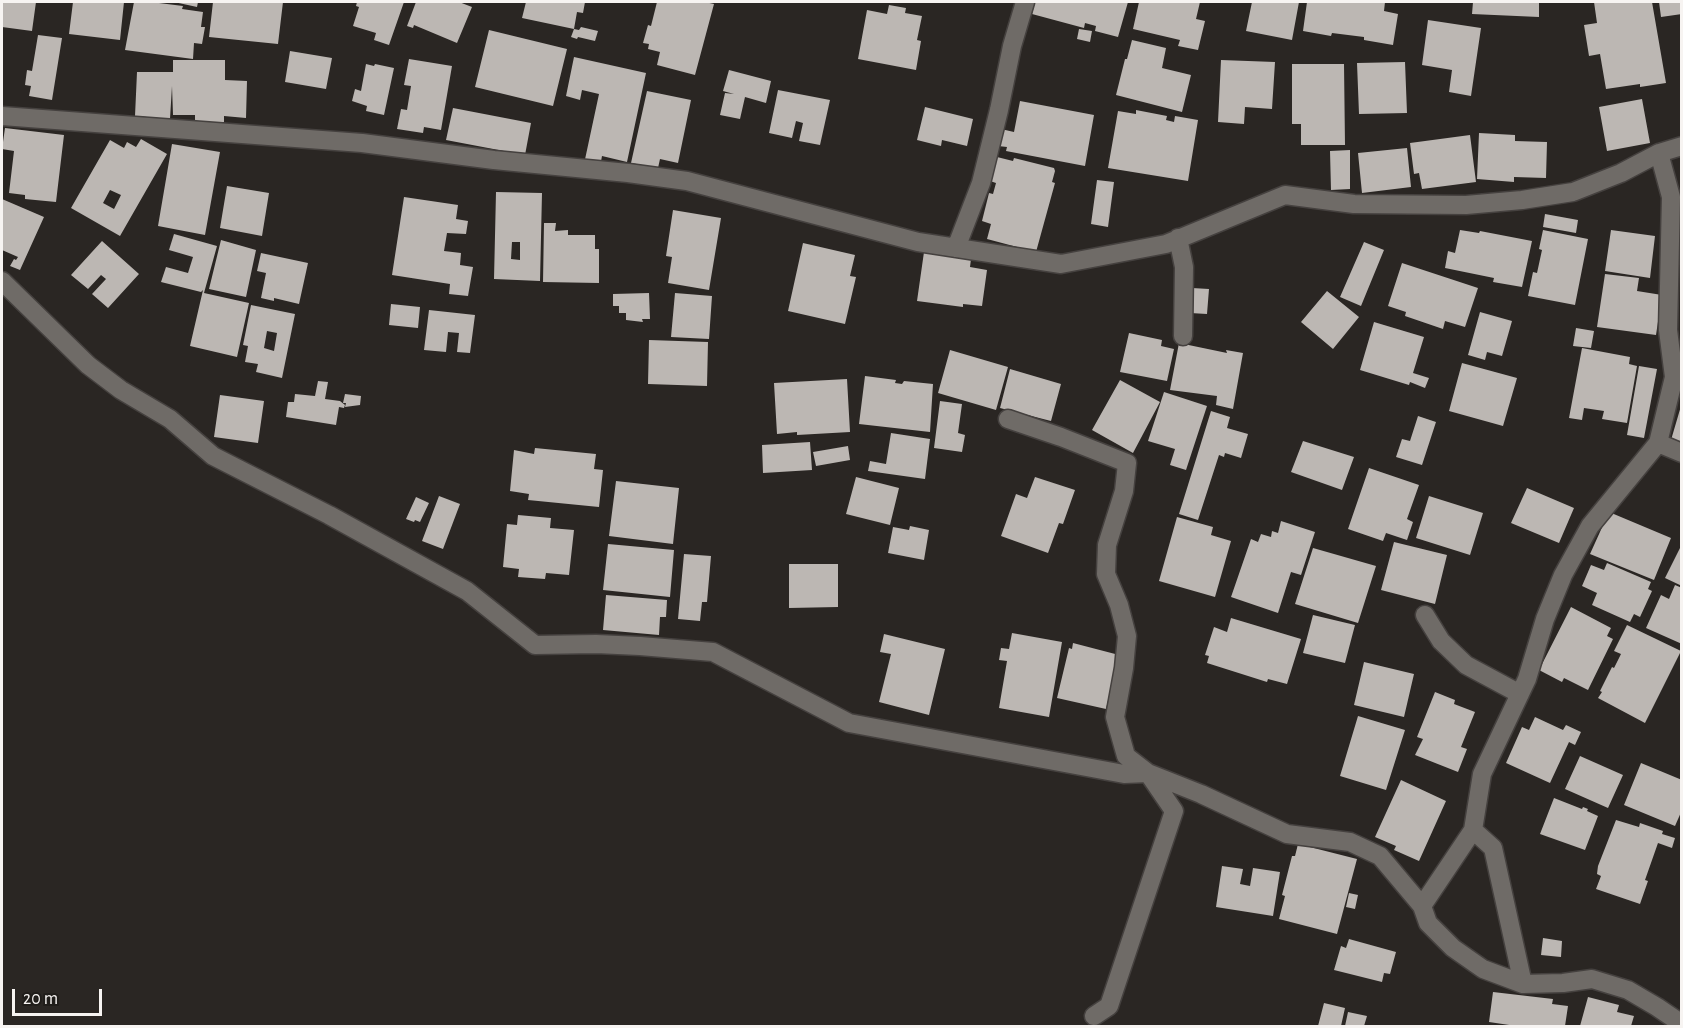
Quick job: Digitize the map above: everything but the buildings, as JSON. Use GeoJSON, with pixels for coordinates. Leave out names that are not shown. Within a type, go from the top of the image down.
{"type":"FeatureCollection","features":[{"type":"Feature","properties":{"kind":"street"},"geometry":{"type":"LineString","coordinates":[[956,248],[981,183],[1012,46],[1025,2]]}},
{"type":"Feature","properties":{"kind":"street"},"geometry":{"type":"LineString","coordinates":[[2,116],[325,140],[696,182],[918,242],[1061,264],[1166,244],[1285,195],[1354,204],[1466,205],[1522,200],[1572,192],[1621,173],[1659,153],[1682,146]]}},
{"type":"Feature","properties":{"kind":"street"},"geometry":{"type":"LineString","coordinates":[[1422,906],[1473,830],[1482,774],[1527,679],[1545,619],[1563,575],[1590,526],[1658,443],[1678,377],[1668,330],[1671,197],[1659,153]]}},
{"type":"Feature","properties":{"kind":"street"},"geometry":{"type":"LineString","coordinates":[[1178,238],[1184,267],[1183,336]]}},
{"type":"Feature","properties":{"kind":"street"},"geometry":{"type":"LineString","coordinates":[[2,281],[88,365],[121,390],[170,419],[213,456],[329,515],[467,591],[535,645],[618,645],[713,652],[849,723],[1124,774],[1148,773]]}},
{"type":"Feature","properties":{"kind":"street"},"geometry":{"type":"LineString","coordinates":[[1008,419],[1127,463],[1124,491],[1107,544],[1106,574],[1119,605],[1127,636],[1115,717],[1126,756],[1148,773],[1201,794],[1287,834],[1350,842],[1380,856],[1422,906],[1428,923],[1453,948],[1483,969],[1522,984],[1563,983],[1592,979],[1628,990],[1682,1024]]}},
{"type":"Feature","properties":{"kind":"street"},"geometry":{"type":"LineString","coordinates":[[1658,443],[1682,453]]}},
{"type":"Feature","properties":{"kind":"street"},"geometry":{"type":"LineString","coordinates":[[1425,615],[1441,641],[1466,665],[1520,694]]}},
{"type":"Feature","properties":{"kind":"street"},"geometry":{"type":"LineString","coordinates":[[1094,1016],[1109,1006],[1174,812],[1148,773]]}},
{"type":"Feature","properties":{"kind":"street"},"geometry":{"type":"LineString","coordinates":[[1473,830],[1493,848],[1522,984]]}}]}
